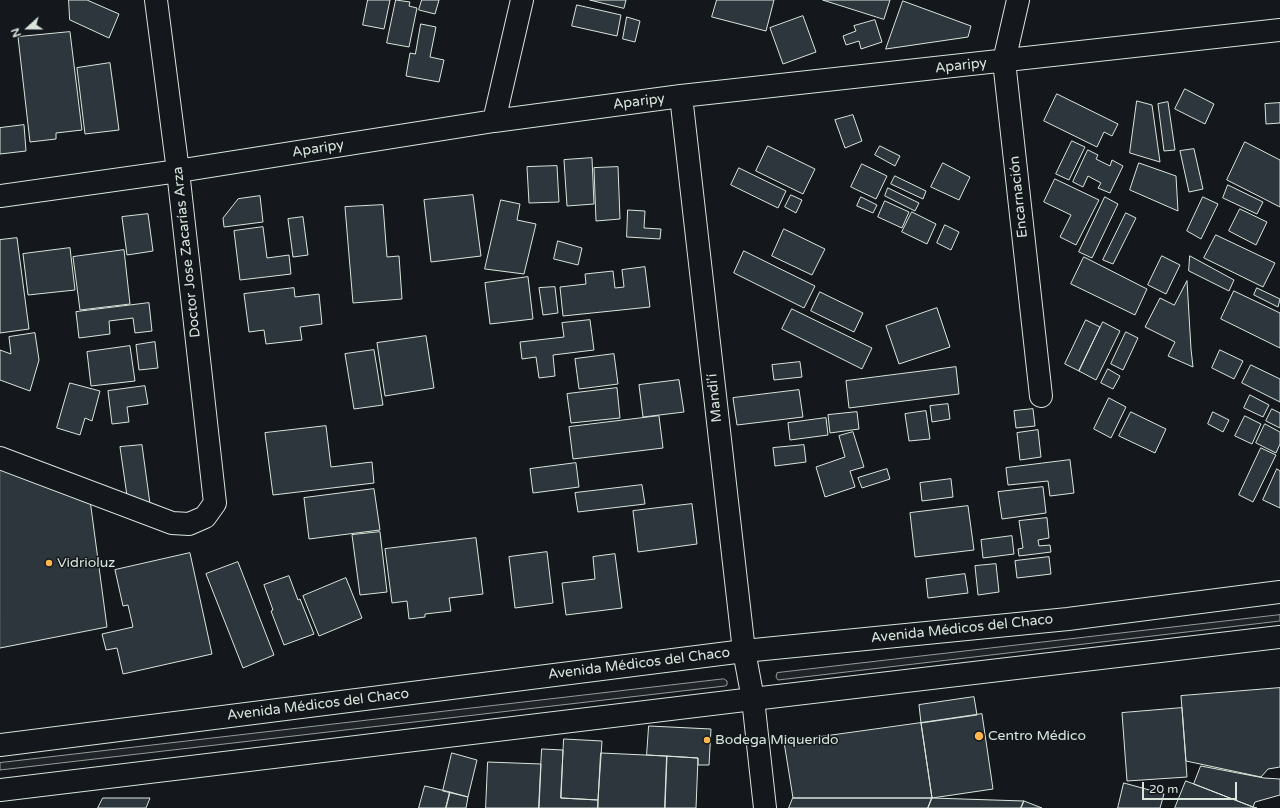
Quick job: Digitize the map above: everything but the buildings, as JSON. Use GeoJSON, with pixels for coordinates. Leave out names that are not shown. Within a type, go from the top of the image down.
{"type":"FeatureCollection","features":[{"type":"Feature","properties":{"kind":"street","name":"Doctor Jose Zacarías Arza"},"geometry":{"type":"LineString","coordinates":[[0,458],[172,524],[189,524],[206,517],[215,503],[178,171],[156,0]]}},
{"type":"Feature","properties":{"kind":"street"},"geometry":{"type":"LineString","coordinates":[[494,121],[522,0]]}},
{"type":"Feature","properties":{"kind":"street","name":"Encarnación"},"geometry":{"type":"LineString","coordinates":[[1018,0],[1004,61],[1041,396]]}},
{"type":"Feature","properties":{"kind":"street","name":"Aparipy"},"geometry":{"type":"LineString","coordinates":[[0,196],[178,171],[494,121],[681,96],[1280,30]]}},
{"type":"Feature","properties":{"kind":"street","name":"Mandi'í"},"geometry":{"type":"LineString","coordinates":[[681,96],[744,650],[754,699],[765,808]]}},
{"type":"Feature","properties":{"kind":"street","name":"Avenida Médicos del Chaco"},"geometry":{"type":"LineString","coordinates":[[0,745],[744,650],[1068,619],[1280,592]]}},
{"type":"Feature","properties":{"kind":"street"},"geometry":{"type":"LineString","coordinates":[[0,790],[1280,637]]}},
{"type":"Feature","properties":{"kind":"shaded area"},"geometry":{"type":"Polygon","coordinates":[[[1280,615],[1280,621],[778,680],[776,677],[777,673],[1280,615]]]}},
{"type":"Feature","properties":{"kind":"shaded area"},"geometry":{"type":"Polygon","coordinates":[[[724,679],[727,681],[727,685],[725,686],[0,770],[0,763],[724,679]]]}},
{"type":"Feature","properties":{"kind":"place","name":"Vidrioluz"},"geometry":{"type":"Point","coordinates":[49,563]}},
{"type":"Feature","properties":{"kind":"place","name":"Centro Médico"},"geometry":{"type":"Point","coordinates":[979,736]}},
{"type":"Feature","properties":{"kind":"place","name":"Bodega Miquerido"},"geometry":{"type":"Point","coordinates":[707,740]}}]}
